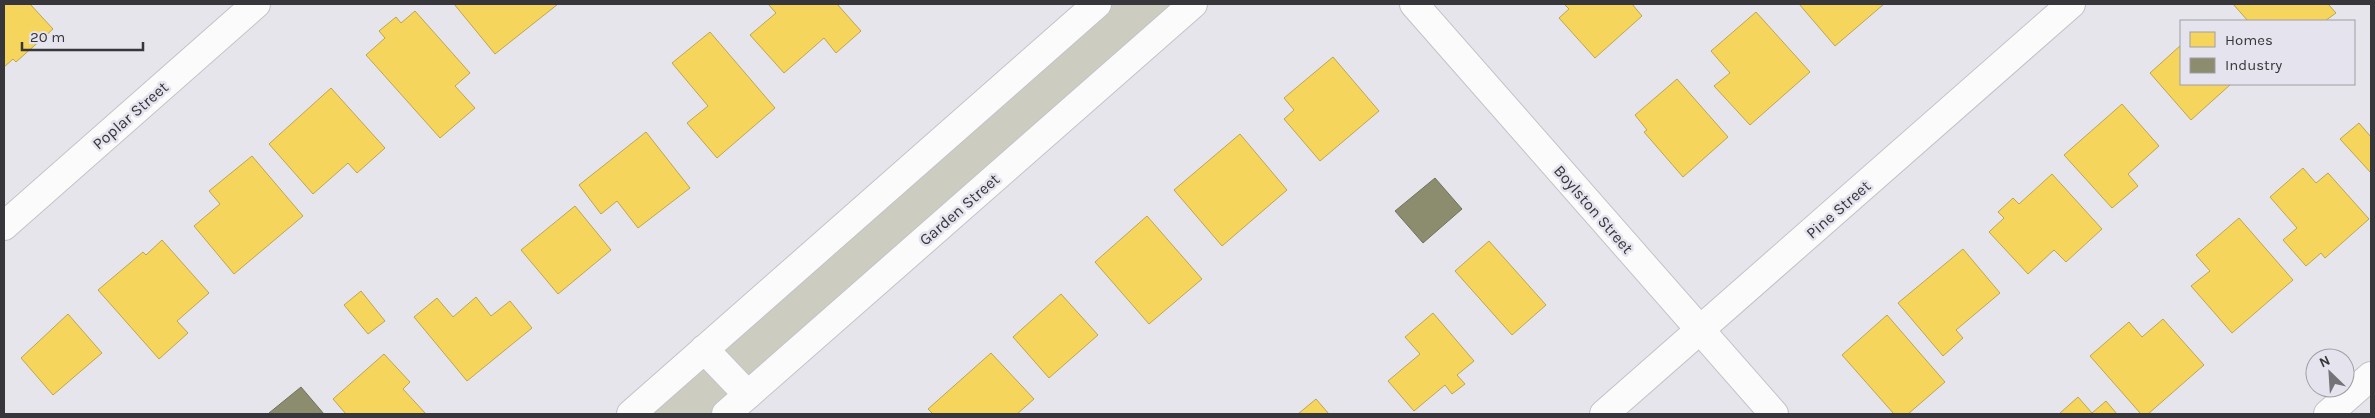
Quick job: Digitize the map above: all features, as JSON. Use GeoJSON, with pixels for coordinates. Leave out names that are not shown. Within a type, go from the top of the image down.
{"type":"FeatureCollection","features":[{"type":"Feature","properties":{"kind":"street","name":"Poplar Street"},"geometry":{"type":"LineString","coordinates":[[4,226],[256,4]]}},
{"type":"Feature","properties":{"kind":"street"},"geometry":{"type":"LineString","coordinates":[[631,414],[1097,4]]}},
{"type":"Feature","properties":{"kind":"street","name":"Garden Street"},"geometry":{"type":"LineString","coordinates":[[726,414],[1193,4]]}},
{"type":"Feature","properties":{"kind":"street","name":"Boylston Street"},"geometry":{"type":"LineString","coordinates":[[1414,4],[1774,414]]}},
{"type":"Feature","properties":{"kind":"street","name":"Pine Street"},"geometry":{"type":"LineString","coordinates":[[1604,414],[2071,4]]}},
{"type":"Feature","properties":{"kind":"street"},"geometry":{"type":"LineString","coordinates":[[704,349],[748,395]]}},
{"type":"Feature","properties":{"kind":"street"},"geometry":{"type":"LineString","coordinates":[[2328,414],[2371,376]]}},
{"type":"Feature","properties":{"kind":"shaded area"},"geometry":{"type":"Polygon","coordinates":[[[1106,4],[1185,4],[717,414],[641,414],[1106,4]]]}},
{"type":"Feature","properties":{"kind":"building: Homes"},"geometry":{"type":"Polygon","coordinates":[[[4,4],[30,4],[53,29],[16,62],[13,59],[4,67],[4,4]]]}},
{"type":"Feature","properties":{"kind":"building: Homes"},"geometry":{"type":"Polygon","coordinates":[[[454,4],[558,4],[495,54],[454,4]]]}},
{"type":"Feature","properties":{"kind":"building: Homes"},"geometry":{"type":"Polygon","coordinates":[[[768,4],[837,4],[861,31],[836,53],[824,38],[784,73],[750,35],[776,13],[768,4]]]}},
{"type":"Feature","properties":{"kind":"building: Homes"},"geometry":{"type":"Polygon","coordinates":[[[1564,4],[1632,4],[1642,16],[1595,58],[1559,18],[1569,9],[1564,4]]]}},
{"type":"Feature","properties":{"kind":"building: Homes"},"geometry":{"type":"Polygon","coordinates":[[[1799,4],[1884,4],[1835,46],[1799,4]]]}},
{"type":"Feature","properties":{"kind":"building: Homes"},"geometry":{"type":"Polygon","coordinates":[[[2233,4],[2328,4],[2336,13],[2326,20],[2247,20],[2233,4]]]}},
{"type":"Feature","properties":{"kind":"building: Homes"},"geometry":{"type":"Polygon","coordinates":[[[415,11],[470,73],[455,86],[475,108],[440,138],[366,55],[385,38],[379,31],[396,17],[401,23],[415,11]]]}},
{"type":"Feature","properties":{"kind":"building: Homes"},"geometry":{"type":"Polygon","coordinates":[[[1756,12],[1810,72],[1750,125],[1714,86],[1730,73],[1711,51],[1756,12]]]}},
{"type":"Feature","properties":{"kind":"building: Homes"},"geometry":{"type":"Polygon","coordinates":[[[710,32],[775,108],[717,158],[687,123],[708,106],[672,63],[710,32]]]}},
{"type":"Feature","properties":{"kind":"building: Homes"},"geometry":{"type":"Polygon","coordinates":[[[2180,46],[2180,85],[2230,85],[2191,120],[2150,73],[2180,46]]]}},
{"type":"Feature","properties":{"kind":"building: Homes"},"geometry":{"type":"Polygon","coordinates":[[[1333,57],[1379,111],[1320,161],[1284,119],[1294,110],[1284,98],[1333,57]]]}},
{"type":"Feature","properties":{"kind":"building: Homes"},"geometry":{"type":"Polygon","coordinates":[[[1677,79],[1728,137],[1683,177],[1644,132],[1647,130],[1635,115],[1677,79]]]}},
{"type":"Feature","properties":{"kind":"building: Homes"},"geometry":{"type":"Polygon","coordinates":[[[331,88],[385,148],[357,173],[348,163],[313,194],[269,144],[331,88]]]}},
{"type":"Feature","properties":{"kind":"building: Homes"},"geometry":{"type":"Polygon","coordinates":[[[2122,104],[2159,146],[2128,174],[2138,186],[2112,208],[2064,155],[2122,104]]]}},
{"type":"Feature","properties":{"kind":"building: Homes"},"geometry":{"type":"Polygon","coordinates":[[[2359,123],[2371,137],[2371,173],[2340,139],[2359,123]]]}},
{"type":"Feature","properties":{"kind":"building: Homes"},"geometry":{"type":"Polygon","coordinates":[[[646,132],[690,188],[638,228],[617,201],[601,214],[579,185],[646,132]]]}},
{"type":"Feature","properties":{"kind":"building: Homes"},"geometry":{"type":"Polygon","coordinates":[[[1240,134],[1287,190],[1222,246],[1174,190],[1240,134]]]}},
{"type":"Feature","properties":{"kind":"building: Homes"},"geometry":{"type":"Polygon","coordinates":[[[252,156],[303,216],[234,274],[194,226],[220,204],[209,191],[252,156]]]}},
{"type":"Feature","properties":{"kind":"building: Homes"},"geometry":{"type":"Polygon","coordinates":[[[2303,168],[2316,183],[2328,173],[2369,219],[2325,258],[2321,253],[2306,266],[2283,240],[2297,228],[2270,197],[2303,168]]]}},
{"type":"Feature","properties":{"kind":"building: Homes"},"geometry":{"type":"Polygon","coordinates":[[[2052,174],[2102,229],[2066,262],[2054,250],[2028,274],[1989,232],[2004,218],[1998,212],[2013,198],[2019,204],[2052,174]]]}},
{"type":"Feature","properties":{"kind":"building: Homes"},"geometry":{"type":"Polygon","coordinates":[[[575,206],[611,250],[558,294],[521,250],[575,206]]]}},
{"type":"Feature","properties":{"kind":"building: Homes"},"geometry":{"type":"Polygon","coordinates":[[[1147,216],[1202,279],[1149,324],[1095,262],[1147,216]]]}},
{"type":"Feature","properties":{"kind":"building: Homes"},"geometry":{"type":"Polygon","coordinates":[[[2239,218],[2293,280],[2232,333],[2191,286],[2210,271],[2196,255],[2239,218]]]}},
{"type":"Feature","properties":{"kind":"building: Homes"},"geometry":{"type":"Polygon","coordinates":[[[162,240],[209,293],[177,321],[188,333],[159,359],[98,290],[143,252],[146,255],[162,240]]]}},
{"type":"Feature","properties":{"kind":"building: Homes"},"geometry":{"type":"Polygon","coordinates":[[[1489,241],[1546,305],[1512,335],[1455,271],[1489,241]]]}},
{"type":"Feature","properties":{"kind":"building: Homes"},"geometry":{"type":"Polygon","coordinates":[[[1963,249],[2000,293],[1956,330],[1963,338],[1943,356],[1898,303],[1963,249]]]}},
{"type":"Feature","properties":{"kind":"building: Homes"},"geometry":{"type":"Polygon","coordinates":[[[361,291],[385,321],[368,334],[344,305],[361,291]]]}},
{"type":"Feature","properties":{"kind":"building: Homes"},"geometry":{"type":"Polygon","coordinates":[[[1061,294],[1098,335],[1049,378],[1013,337],[1061,294]]]}},
{"type":"Feature","properties":{"kind":"building: Homes"},"geometry":{"type":"Polygon","coordinates":[[[476,297],[491,316],[510,301],[532,328],[467,381],[414,317],[437,298],[453,317],[476,297]]]}},
{"type":"Feature","properties":{"kind":"building: Homes"},"geometry":{"type":"Polygon","coordinates":[[[1433,313],[1474,361],[1457,375],[1465,384],[1452,394],[1445,385],[1414,411],[1388,381],[1420,354],[1405,337],[1433,313]]]}},
{"type":"Feature","properties":{"kind":"building: Homes"},"geometry":{"type":"Polygon","coordinates":[[[68,314],[102,353],[53,395],[21,358],[68,314]]]}},
{"type":"Feature","properties":{"kind":"building: Homes"},"geometry":{"type":"Polygon","coordinates":[[[1887,315],[1945,382],[1908,414],[1894,414],[1842,355],[1887,315]]]}},
{"type":"Feature","properties":{"kind":"building: Homes"},"geometry":{"type":"Polygon","coordinates":[[[2163,319],[2204,365],[2148,414],[2141,414],[2090,356],[2129,322],[2142,337],[2163,319]]]}},
{"type":"Feature","properties":{"kind":"building: Homes"},"geometry":{"type":"Polygon","coordinates":[[[991,353],[1034,399],[1017,414],[933,414],[928,409],[991,353]]]}},
{"type":"Feature","properties":{"kind":"building: Homes"},"geometry":{"type":"Polygon","coordinates":[[[384,354],[410,382],[403,389],[426,414],[346,414],[333,399],[384,354]]]}},
{"type":"Feature","properties":{"kind":"building: Homes"},"geometry":{"type":"Polygon","coordinates":[[[2078,397],[2092,413],[2106,401],[2117,414],[2059,414],[2078,397]]]}},
{"type":"Feature","properties":{"kind":"building: Homes"},"geometry":{"type":"Polygon","coordinates":[[[1316,399],[1329,414],[1298,414],[1316,399]]]}},
{"type":"Feature","properties":{"kind":"building: Industry"},"geometry":{"type":"Polygon","coordinates":[[[1435,178],[1462,209],[1423,243],[1395,211],[1435,178]]]}},
{"type":"Feature","properties":{"kind":"building: Industry"},"geometry":{"type":"Polygon","coordinates":[[[301,387],[324,414],[269,414],[269,413],[301,387]]]}}]}
